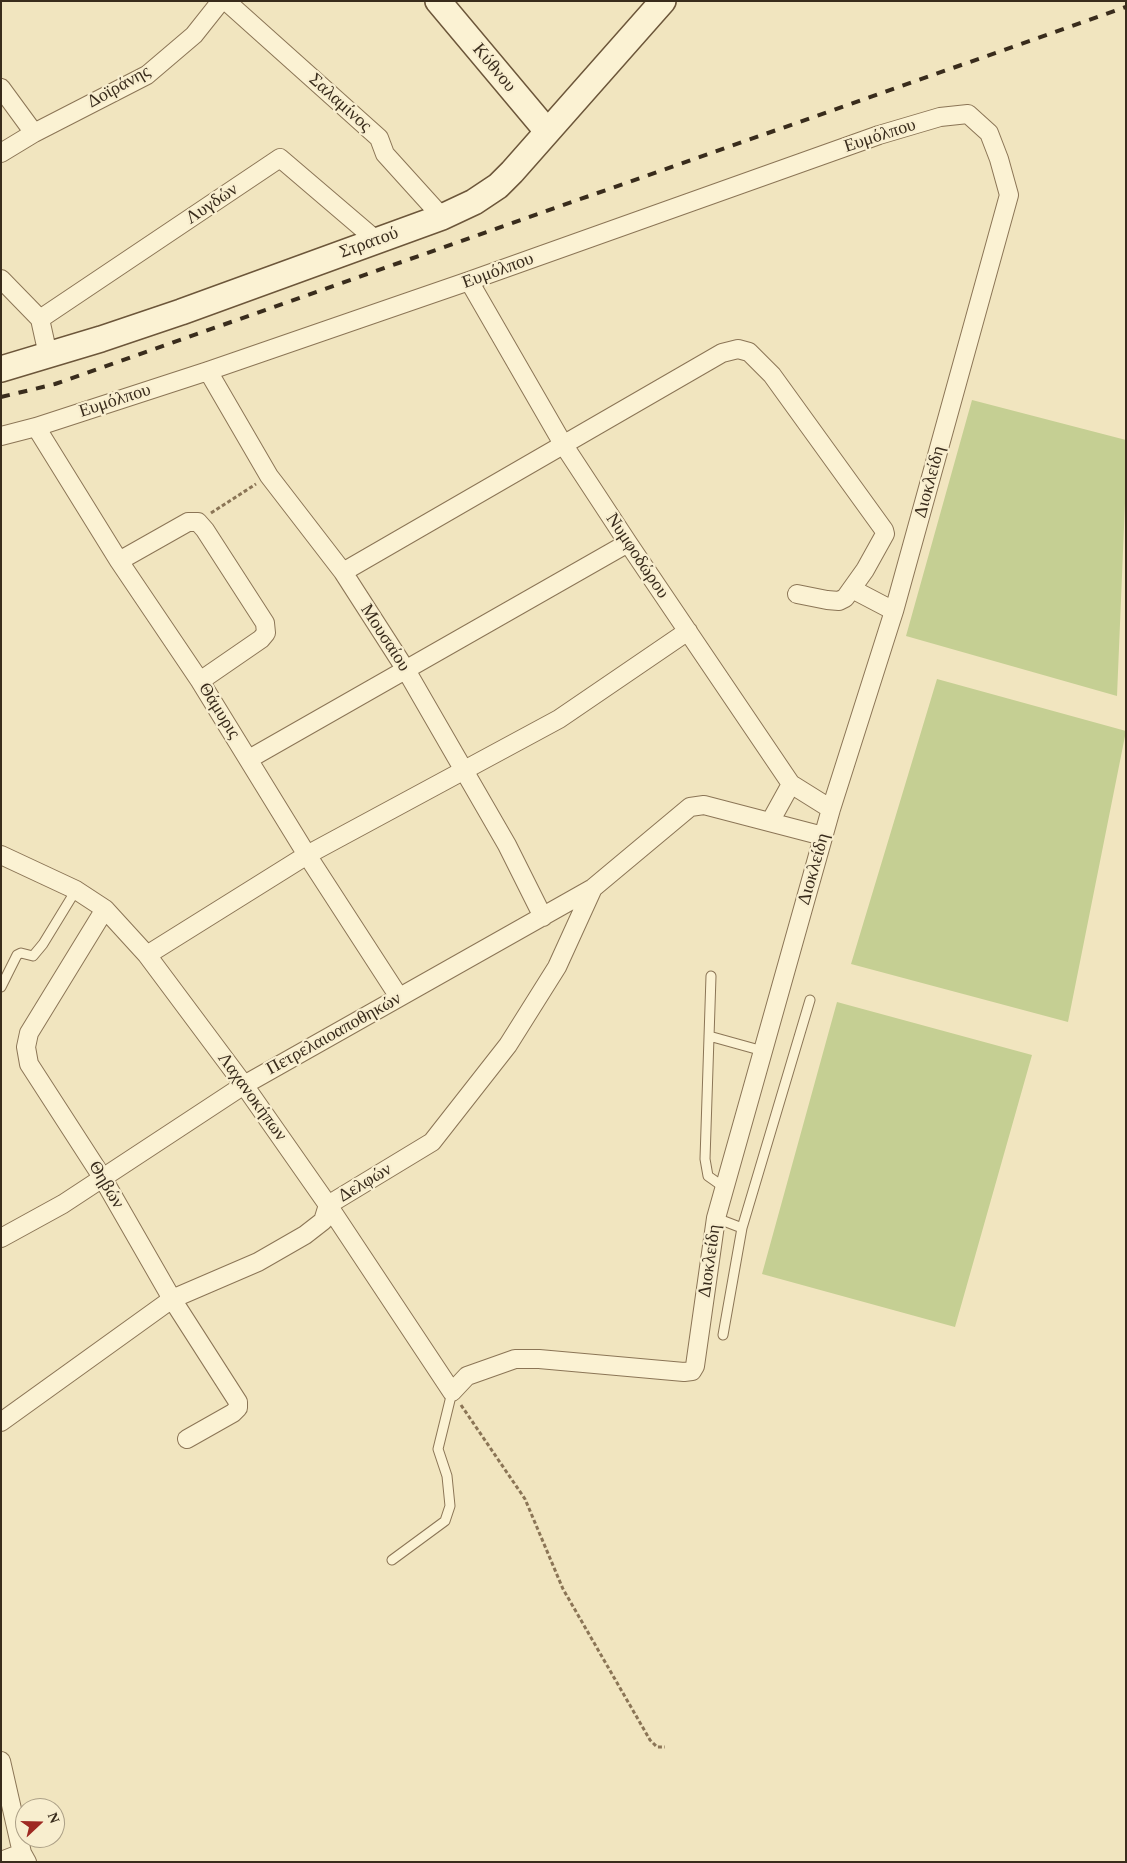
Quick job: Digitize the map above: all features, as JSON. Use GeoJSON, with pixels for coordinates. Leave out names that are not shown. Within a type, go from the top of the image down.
{"type":"FeatureCollection","features":[{"type":"Feature","properties":{"kind":"main road","name":"Στρατού"},"geometry":{"type":"LineString","coordinates":[[1,369],[181,312],[442,217],[474,202],[498,186],[663,1]]}},
{"type":"Feature","properties":{"kind":"main road","name":"Κύθνου"},"geometry":{"type":"LineString","coordinates":[[442,3],[546,131]]}},
{"type":"Feature","properties":{"kind":"street","name":"Δοϊράνης"},"geometry":{"type":"LineString","coordinates":[[1,153],[34,133],[147,75],[194,34],[221,1]]}},
{"type":"Feature","properties":{"kind":"street","name":"Σαλαμίνος"},"geometry":{"type":"LineString","coordinates":[[226,1],[379,138],[385,154],[442,217]]}},
{"type":"Feature","properties":{"kind":"street"},"geometry":{"type":"LineString","coordinates":[[1,88],[34,133]]}},
{"type":"Feature","properties":{"kind":"street","name":"Ευμόλπου"},"geometry":{"type":"LineString","coordinates":[[1,436],[36,427],[208,371],[469,281],[879,135],[940,117],[968,114],[989,133]]}},
{"type":"Feature","properties":{"kind":"street","name":"Διοκλείδη"},"geometry":{"type":"LineString","coordinates":[[452,1392],[468,1376],[515,1359],[539,1359],[684,1372],[692,1371],[695,1366],[716,1218],[823,836],[894,611],[1009,195],[999,159],[989,133]]}},
{"type":"Feature","properties":{"kind":"street","name":"Λυγδών"},"geometry":{"type":"LineString","coordinates":[[40,319],[280,158],[376,240]]}},
{"type":"Feature","properties":{"kind":"street"},"geometry":{"type":"LineString","coordinates":[[1,280],[40,319],[48,355]]}},
{"type":"Feature","properties":{"kind":"street","name":"Νυμφοδώρου"},"geometry":{"type":"LineString","coordinates":[[469,281],[563,444],[792,784],[831,809]]}},
{"type":"Feature","properties":{"kind":"street"},"geometry":{"type":"LineString","coordinates":[[343,572],[722,353],[738,349],[749,352],[772,375],[832,461],[884,530],[884,534],[865,570],[845,598],[839,601],[797,594]]}},
{"type":"Feature","properties":{"kind":"street","name":"Μουσαίου"},"geometry":{"type":"LineString","coordinates":[[208,371],[269,476],[343,572],[406,670],[507,845],[543,917]]}},
{"type":"Feature","properties":{"kind":"street","name":"Θάμυρις"},"geometry":{"type":"LineString","coordinates":[[36,427],[119,561],[200,681],[307,855],[400,997]]}},
{"type":"Feature","properties":{"kind":"street"},"geometry":{"type":"LineString","coordinates":[[119,561],[188,522],[198,522],[265,623],[266,633],[261,639],[200,681]]}},
{"type":"Feature","properties":{"kind":"street"},"geometry":{"type":"LineString","coordinates":[[249,759],[628,543]]}},
{"type":"Feature","properties":{"kind":"street"},"geometry":{"type":"LineString","coordinates":[[852,589],[894,611]]}},
{"type":"Feature","properties":{"kind":"street"},"geometry":{"type":"LineString","coordinates":[[147,955],[307,855],[559,719],[688,631]]}},
{"type":"Feature","properties":{"kind":"street"},"geometry":{"type":"LineString","coordinates":[[770,822],[792,784]]}},
{"type":"Feature","properties":{"kind":"street","name":"Πετρελαιοαποθηκών"},"geometry":{"type":"LineString","coordinates":[[1,1238],[63,1204],[244,1085],[593,888],[690,807],[704,805],[823,836]]}},
{"type":"Feature","properties":{"kind":"street","name":"Λαχανοκήπων"},"geometry":{"type":"LineString","coordinates":[[1,855],[76,890],[104,909],[147,955],[244,1085],[328,1205],[452,1392]]}},
{"type":"Feature","properties":{"kind":"street","name":"Δελφών"},"geometry":{"type":"LineString","coordinates":[[1,1422],[172,1299],[258,1262],[305,1235],[323,1221],[328,1205],[432,1142],[513,1038],[557,967],[593,888]]}},
{"type":"Feature","properties":{"kind":"street","name":"Θηβών"},"geometry":{"type":"LineString","coordinates":[[104,909],[29,1033],[26,1046],[30,1064],[102,1177],[172,1299],[238,1402],[238,1408],[232,1413],[187,1439]]}},
{"type":"Feature","properties":{"kind":"street"},"geometry":{"type":"LineString","coordinates":[[1,1761],[25,1857],[1,1861]]}},
{"type":"Feature","properties":{"kind":"lane"},"geometry":{"type":"LineString","coordinates":[[1,987],[17,955],[21,953],[33,956],[76,890]]}},
{"type":"Feature","properties":{"kind":"lane"},"geometry":{"type":"LineString","coordinates":[[711,976],[705,1159],[708,1176],[725,1188]]}},
{"type":"Feature","properties":{"kind":"lane"},"geometry":{"type":"LineString","coordinates":[[723,1335],[742,1228],[810,1000]]}},
{"type":"Feature","properties":{"kind":"lane"},"geometry":{"type":"LineString","coordinates":[[709,1036],[763,1051]]}},
{"type":"Feature","properties":{"kind":"lane"},"geometry":{"type":"LineString","coordinates":[[716,1218],[742,1228]]}},
{"type":"Feature","properties":{"kind":"lane"},"geometry":{"type":"LineString","coordinates":[[392,1560],[445,1521],[450,1506],[446,1476],[438,1449],[452,1392]]}},
{"type":"Feature","properties":{"kind":"path"},"geometry":{"type":"LineString","coordinates":[[198,522],[269,476]]}},
{"type":"Feature","properties":{"kind":"path"},"geometry":{"type":"LineString","coordinates":[[452,1392],[526,1499],[563,1589],[650,1740],[657,1746],[665,1747]]}},
{"type":"Feature","properties":{"kind":"green space"},"geometry":{"type":"Polygon","coordinates":[[[972,400],[1126,440],[1117,696],[906,636],[972,400]]]}},
{"type":"Feature","properties":{"kind":"green space"},"geometry":{"type":"Polygon","coordinates":[[[937,679],[1126,731],[1068,1022],[851,964],[937,679]]]}},
{"type":"Feature","properties":{"kind":"green space"},"geometry":{"type":"Polygon","coordinates":[[[837,1002],[1032,1055],[955,1327],[762,1274],[837,1002]]]}},
{"type":"Feature","properties":{"kind":"railway"},"geometry":{"type":"LineString","coordinates":[[1,397],[55,384],[1126,7]]}}]}
